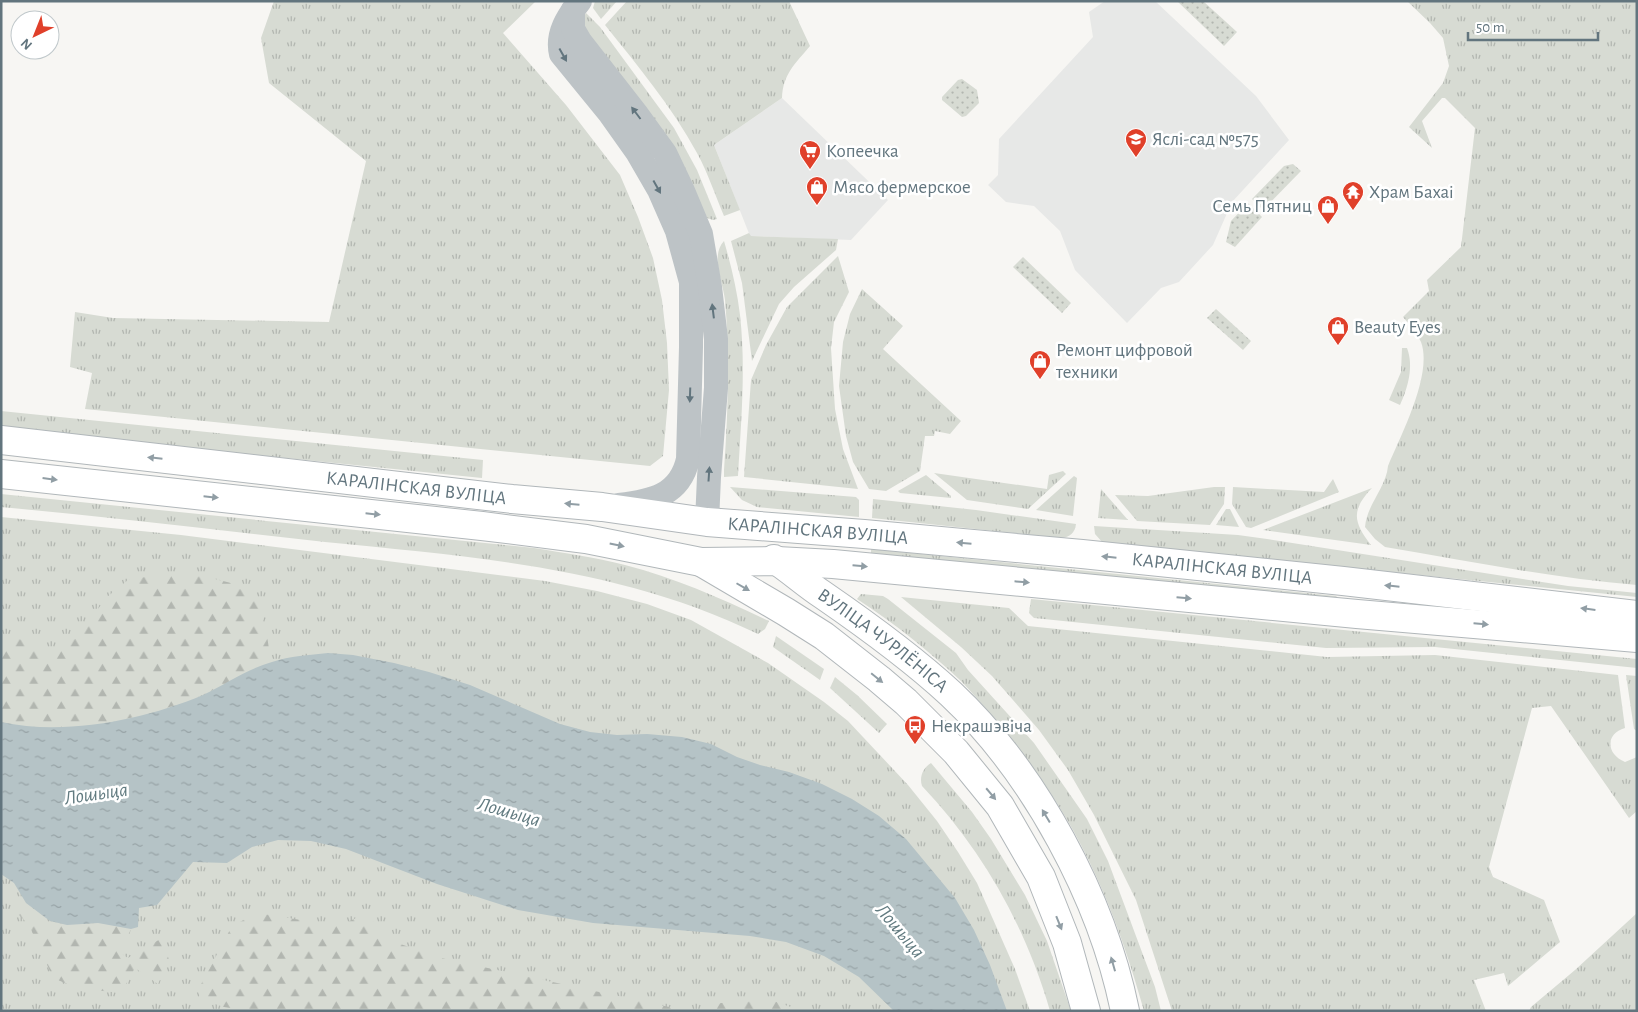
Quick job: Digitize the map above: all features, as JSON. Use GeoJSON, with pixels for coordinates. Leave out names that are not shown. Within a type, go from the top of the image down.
{"type":"FeatureCollection","features":[{"type":"Feature","properties":{"kind":"main road","name":"КАРАЛІНСКАЯ ВУЛІЦА"},"geometry":{"type":"LineString","coordinates":[[1,440],[512,499],[602,507],[707,522],[1082,554],[1434,591],[1637,615]]}},
{"type":"Feature","properties":{"kind":"main road"},"geometry":{"type":"LineString","coordinates":[[110,486],[102,470],[114,454]]}},
{"type":"Feature","properties":{"kind":"main road","name":"КАРАЛІНСКАЯ ВУЛІЦА"},"geometry":{"type":"LineString","coordinates":[[1,474],[576,537],[701,562],[777,561],[833,564],[1637,638]]}},
{"type":"Feature","properties":{"kind":"main road","name":"ВУЛІЦА ЧУРЛЁНІСА"},"geometry":{"type":"LineString","coordinates":[[707,522],[777,561],[889,641],[928,673],[975,719],[1016,771],[1037,801],[1060,840],[1093,907],[1112,959],[1125,1011]]}},
{"type":"Feature","properties":{"kind":"main road"},"geometry":{"type":"LineString","coordinates":[[701,562],[707,522]]}},
{"type":"Feature","properties":{"kind":"main road","name":"ВУЛІЦА ЧУРЛЁНІСА"},"geometry":{"type":"LineString","coordinates":[[701,562],[824,636],[906,702],[956,752],[1000,806],[1041,877],[1067,942],[1086,1011]]}},
{"type":"Feature","properties":{"kind":"main road"},"geometry":{"type":"LineString","coordinates":[[822,594],[818,587],[817,578],[820,571],[833,564]]}},
{"type":"Feature","properties":{"kind":"main road"},"geometry":{"type":"LineString","coordinates":[[1433,620],[1434,591]]}},
{"type":"Feature","properties":{"kind":"street"},"geometry":{"type":"LineString","coordinates":[[577,6],[561,32],[558,44],[561,54],[610,114],[637,152],[659,190],[677,230],[691,282],[688,459],[684,474],[672,488],[654,499],[602,507]]}},
{"type":"Feature","properties":{"kind":"street"},"geometry":{"type":"LineString","coordinates":[[577,6],[574,29],[580,41],[665,153],[701,234],[716,339],[716,388],[707,522]]}},
{"type":"Feature","properties":{"kind":"shaded area","name":"Яслі-сад №575"},"geometry":{"type":"Polygon","coordinates":[[[1105,1],[1155,1],[1256,96],[1289,140],[1232,202],[1213,245],[1179,282],[1161,288],[1127,323],[1075,270],[1060,231],[1034,206],[1006,202],[988,185],[998,175],[999,139],[1093,37],[1089,12],[1105,1]]]}},
{"type":"Feature","properties":{"kind":"shaded area"},"geometry":{"type":"Polygon","coordinates":[[[782,98],[888,200],[851,240],[750,236],[714,145],[782,98]]]}},
{"type":"Feature","properties":{"kind":"green space"},"geometry":{"type":"Polygon","coordinates":[[[274,1],[536,1],[503,33],[566,105],[620,175],[653,258],[662,300],[667,343],[669,390],[663,456],[650,466],[85,409],[92,373],[70,367],[75,312],[113,318],[329,322],[366,161],[269,83],[261,38],[274,1]]]}},
{"type":"Feature","properties":{"kind":"green space"},"geometry":{"type":"Polygon","coordinates":[[[595,1],[617,1],[601,19],[593,8],[595,1]]]}},
{"type":"Feature","properties":{"kind":"green space"},"geometry":{"type":"Polygon","coordinates":[[[627,1],[789,1],[810,46],[787,76],[782,98],[714,145],[740,210],[724,216],[705,168],[677,119],[605,25],[627,1]]]}},
{"type":"Feature","properties":{"kind":"green space"},"geometry":{"type":"Polygon","coordinates":[[[1177,1],[1203,1],[1237,32],[1224,46],[1177,1]]]}},
{"type":"Feature","properties":{"kind":"green space"},"geometry":{"type":"Polygon","coordinates":[[[1407,1],[1637,1],[1637,585],[1542,574],[1385,547],[1365,527],[1369,511],[1384,482],[1388,466],[1414,404],[1423,371],[1424,355],[1421,342],[1403,317],[1429,291],[1427,280],[1461,247],[1475,128],[1445,98],[1442,98],[1422,121],[1432,148],[1409,127],[1443,83],[1449,66],[1443,38],[1407,1]]]}},
{"type":"Feature","properties":{"kind":"green space"},"geometry":{"type":"Polygon","coordinates":[[[586,13],[600,27],[674,128],[697,170],[717,219],[707,218],[584,29],[583,18],[586,13]]]}},
{"type":"Feature","properties":{"kind":"green space"},"geometry":{"type":"Polygon","coordinates":[[[962,79],[977,90],[979,103],[966,116],[962,117],[942,100],[942,97],[958,80],[962,79]]]}},
{"type":"Feature","properties":{"kind":"green space"},"geometry":{"type":"Polygon","coordinates":[[[1293,164],[1301,171],[1263,210],[1252,199],[1284,166],[1293,164]]]}},
{"type":"Feature","properties":{"kind":"green space"},"geometry":{"type":"Polygon","coordinates":[[[1248,203],[1262,217],[1235,247],[1226,242],[1231,221],[1248,203]]]}},
{"type":"Feature","properties":{"kind":"green space"},"geometry":{"type":"Polygon","coordinates":[[[749,233],[751,236],[838,239],[836,250],[794,287],[779,304],[752,361],[742,283],[731,241],[749,233]]]}},
{"type":"Feature","properties":{"kind":"green space"},"geometry":{"type":"Polygon","coordinates":[[[724,241],[739,306],[743,375],[738,476],[724,477],[728,343],[725,300],[718,269],[718,254],[724,241]]]}},
{"type":"Feature","properties":{"kind":"green space"},"geometry":{"type":"Polygon","coordinates":[[[838,256],[849,292],[834,322],[831,348],[835,409],[843,449],[858,489],[744,477],[751,380],[766,345],[787,307],[838,256]]]}},
{"type":"Feature","properties":{"kind":"green space"},"geometry":{"type":"Polygon","coordinates":[[[1023,257],[1071,303],[1062,313],[1013,267],[1023,257]]]}},
{"type":"Feature","properties":{"kind":"green space"},"geometry":{"type":"Polygon","coordinates":[[[862,289],[903,326],[883,349],[961,421],[950,434],[935,431],[934,436],[925,436],[920,471],[886,491],[869,489],[853,462],[846,436],[839,386],[843,342],[850,314],[862,289]]]}},
{"type":"Feature","properties":{"kind":"green space"},"geometry":{"type":"Polygon","coordinates":[[[1216,309],[1251,341],[1243,350],[1207,318],[1216,309]]]}},
{"type":"Feature","properties":{"kind":"green space"},"geometry":{"type":"Polygon","coordinates":[[[1402,348],[1407,348],[1410,369],[1408,384],[1400,405],[1389,400],[1401,372],[1402,348]]]}},
{"type":"Feature","properties":{"kind":"green space"},"geometry":{"type":"Polygon","coordinates":[[[1,411],[483,460],[482,478],[1,429],[1,411]]]}},
{"type":"Feature","properties":{"kind":"green space"},"geometry":{"type":"Polygon","coordinates":[[[1063,471],[1066,474],[1028,509],[967,500],[934,473],[1047,489],[1049,475],[1063,471]]]}},
{"type":"Feature","properties":{"kind":"green space"},"geometry":{"type":"Polygon","coordinates":[[[926,475],[951,498],[900,493],[898,491],[926,475]]]}},
{"type":"Feature","properties":{"kind":"green space"},"geometry":{"type":"Polygon","coordinates":[[[1074,476],[1077,478],[1073,516],[1036,510],[1074,476]]]}},
{"type":"Feature","properties":{"kind":"green space"},"geometry":{"type":"Polygon","coordinates":[[[1333,479],[1339,492],[1251,528],[1246,527],[1232,504],[1233,487],[1324,492],[1333,479]]]}},
{"type":"Feature","properties":{"kind":"green space"},"geometry":{"type":"Polygon","coordinates":[[[730,487],[856,497],[859,500],[859,517],[757,507],[742,500],[730,487]]]}},
{"type":"Feature","properties":{"kind":"green space"},"geometry":{"type":"Polygon","coordinates":[[[1225,487],[1224,504],[1210,525],[1137,521],[1115,495],[1148,496],[1225,487]]]}},
{"type":"Feature","properties":{"kind":"green space"},"geometry":{"type":"Polygon","coordinates":[[[1372,488],[1360,503],[1357,516],[1358,523],[1371,545],[1263,530],[1372,488]]]}},
{"type":"Feature","properties":{"kind":"green space"},"geometry":{"type":"Polygon","coordinates":[[[1101,489],[1128,520],[1098,518],[1101,489]]]}},
{"type":"Feature","properties":{"kind":"green space"},"geometry":{"type":"Polygon","coordinates":[[[1,494],[568,553],[614,562],[662,576],[716,597],[769,621],[765,629],[758,634],[706,611],[653,593],[600,579],[546,568],[436,553],[1,507],[1,494]]]}},
{"type":"Feature","properties":{"kind":"green space"},"geometry":{"type":"Polygon","coordinates":[[[873,499],[976,510],[1076,524],[1072,534],[1061,538],[872,518],[873,499]]]}},
{"type":"Feature","properties":{"kind":"green space"},"geometry":{"type":"Polygon","coordinates":[[[1226,509],[1230,509],[1239,527],[1216,525],[1226,509]]]}},
{"type":"Feature","properties":{"kind":"green space"},"geometry":{"type":"Polygon","coordinates":[[[1,517],[181,535],[545,581],[597,591],[647,604],[691,620],[768,663],[824,702],[848,721],[908,785],[937,821],[977,883],[1015,969],[1030,1011],[1,1011],[1,517]]]}},
{"type":"Feature","properties":{"kind":"green space"},"geometry":{"type":"Polygon","coordinates":[[[1094,526],[1238,535],[1568,586],[1637,593],[1637,597],[1103,543],[1095,534],[1094,526]]]}},
{"type":"Feature","properties":{"kind":"green space"},"geometry":{"type":"Polygon","coordinates":[[[871,549],[1336,596],[1338,598],[1335,600],[871,553],[871,549]]]}},
{"type":"Feature","properties":{"kind":"green space"},"geometry":{"type":"Polygon","coordinates":[[[168,573],[207,577],[231,583],[254,598],[265,623],[271,662],[202,695],[155,712],[129,718],[77,726],[51,727],[1,722],[1,634],[51,650],[79,637],[107,597],[128,580],[168,573]]]}},
{"type":"Feature","properties":{"kind":"green space"},"geometry":{"type":"Polygon","coordinates":[[[861,594],[883,596],[888,599],[956,653],[968,670],[1034,743],[1087,819],[1108,861],[1155,987],[1161,1011],[1144,1011],[1123,942],[1096,876],[1074,831],[1033,768],[971,691],[911,638],[857,599],[861,594]]]}},
{"type":"Feature","properties":{"kind":"green space"},"geometry":{"type":"Polygon","coordinates":[[[901,597],[1009,608],[1028,626],[1327,657],[1435,655],[1618,675],[1625,728],[1614,735],[1610,744],[1614,754],[1625,762],[1637,757],[1637,811],[1629,818],[1551,706],[1532,708],[1489,867],[1493,877],[1544,900],[1560,942],[1508,986],[1504,973],[1474,980],[1486,1011],[1172,1011],[1136,900],[1094,815],[1068,770],[1039,730],[992,676],[961,647],[901,597]]]}},
{"type":"Feature","properties":{"kind":"green space"},"geometry":{"type":"Polygon","coordinates":[[[1031,599],[1637,659],[1637,668],[1435,647],[1326,648],[1034,618],[1029,613],[1031,599]]]}},
{"type":"Feature","properties":{"kind":"green space"},"geometry":{"type":"Polygon","coordinates":[[[776,636],[824,669],[820,680],[773,647],[776,636]]]}},
{"type":"Feature","properties":{"kind":"green space"},"geometry":{"type":"Polygon","coordinates":[[[1626,675],[1637,676],[1637,731],[1634,729],[1626,675]]]}},
{"type":"Feature","properties":{"kind":"green space"},"geometry":{"type":"Polygon","coordinates":[[[835,677],[887,724],[879,733],[830,688],[835,677]]]}},
{"type":"Feature","properties":{"kind":"green space"},"geometry":{"type":"Polygon","coordinates":[[[931,763],[972,812],[1025,895],[1047,941],[1071,1011],[1050,1011],[1028,949],[1000,891],[964,836],[922,786],[922,773],[931,763]]]}},
{"type":"Feature","properties":{"kind":"green space"},"geometry":{"type":"Polygon","coordinates":[[[26,903],[37,926],[98,923],[131,929],[120,953],[128,958],[162,938],[169,960],[158,984],[135,968],[121,993],[77,988],[53,978],[29,925],[12,908],[26,903]]]}},
{"type":"Feature","properties":{"kind":"green space"},"geometry":{"type":"Polygon","coordinates":[[[369,912],[380,937],[441,958],[688,1011],[250,1011],[224,1007],[200,999],[198,990],[232,926],[257,913],[339,926],[369,912]]]}},
{"type":"Feature","properties":{"kind":"green space"},"geometry":{"type":"Polygon","coordinates":[[[1637,913],[1637,1011],[1529,1011],[1531,1007],[1575,970],[1637,913]]]}},
{"type":"Feature","properties":{"kind":"green space"},"geometry":{"type":"Polygon","coordinates":[[[771,1000],[802,1011],[693,1011],[721,1003],[771,1000]]]}},
{"type":"Feature","properties":{"kind":"water","name":"Лошыца"},"geometry":{"type":"Polygon","coordinates":[[[328,653],[353,655],[429,672],[470,685],[560,724],[590,732],[617,735],[647,734],[682,737],[711,744],[737,757],[822,784],[852,799],[879,816],[906,839],[955,898],[974,930],[990,965],[1007,1011],[894,1011],[859,977],[824,956],[786,942],[750,936],[593,923],[518,910],[437,884],[346,849],[311,841],[278,840],[252,847],[227,863],[193,862],[157,905],[139,908],[138,927],[131,929],[98,923],[67,925],[50,921],[26,903],[14,883],[1,874],[1,722],[51,727],[104,723],[130,718],[156,712],[203,695],[263,665],[293,657],[328,653]]]}},
{"type":"Feature","properties":{"kind":"place","name":"Яслі-сад №575"},"geometry":{"type":"Point","coordinates":[1136,158]}},
{"type":"Feature","properties":{"kind":"place","name":"Копеечка"},"geometry":{"type":"Point","coordinates":[810,170]}},
{"type":"Feature","properties":{"kind":"place","name":"Мясо фермерское"},"geometry":{"type":"Point","coordinates":[817,206]}},
{"type":"Feature","properties":{"kind":"place","name":"Храм Бахаі"},"geometry":{"type":"Point","coordinates":[1353,211]}},
{"type":"Feature","properties":{"kind":"place","name":"Семь Пятниц"},"geometry":{"type":"Point","coordinates":[1328,225]}},
{"type":"Feature","properties":{"kind":"place","name":"Beauty Eyes"},"geometry":{"type":"Point","coordinates":[1338,346]}},
{"type":"Feature","properties":{"kind":"place","name":"Ремонт цифровой техники"},"geometry":{"type":"Point","coordinates":[1040,380]}},
{"type":"Feature","properties":{"kind":"place","name":"Некрашэвіча"},"geometry":{"type":"Point","coordinates":[915,745]}}]}
